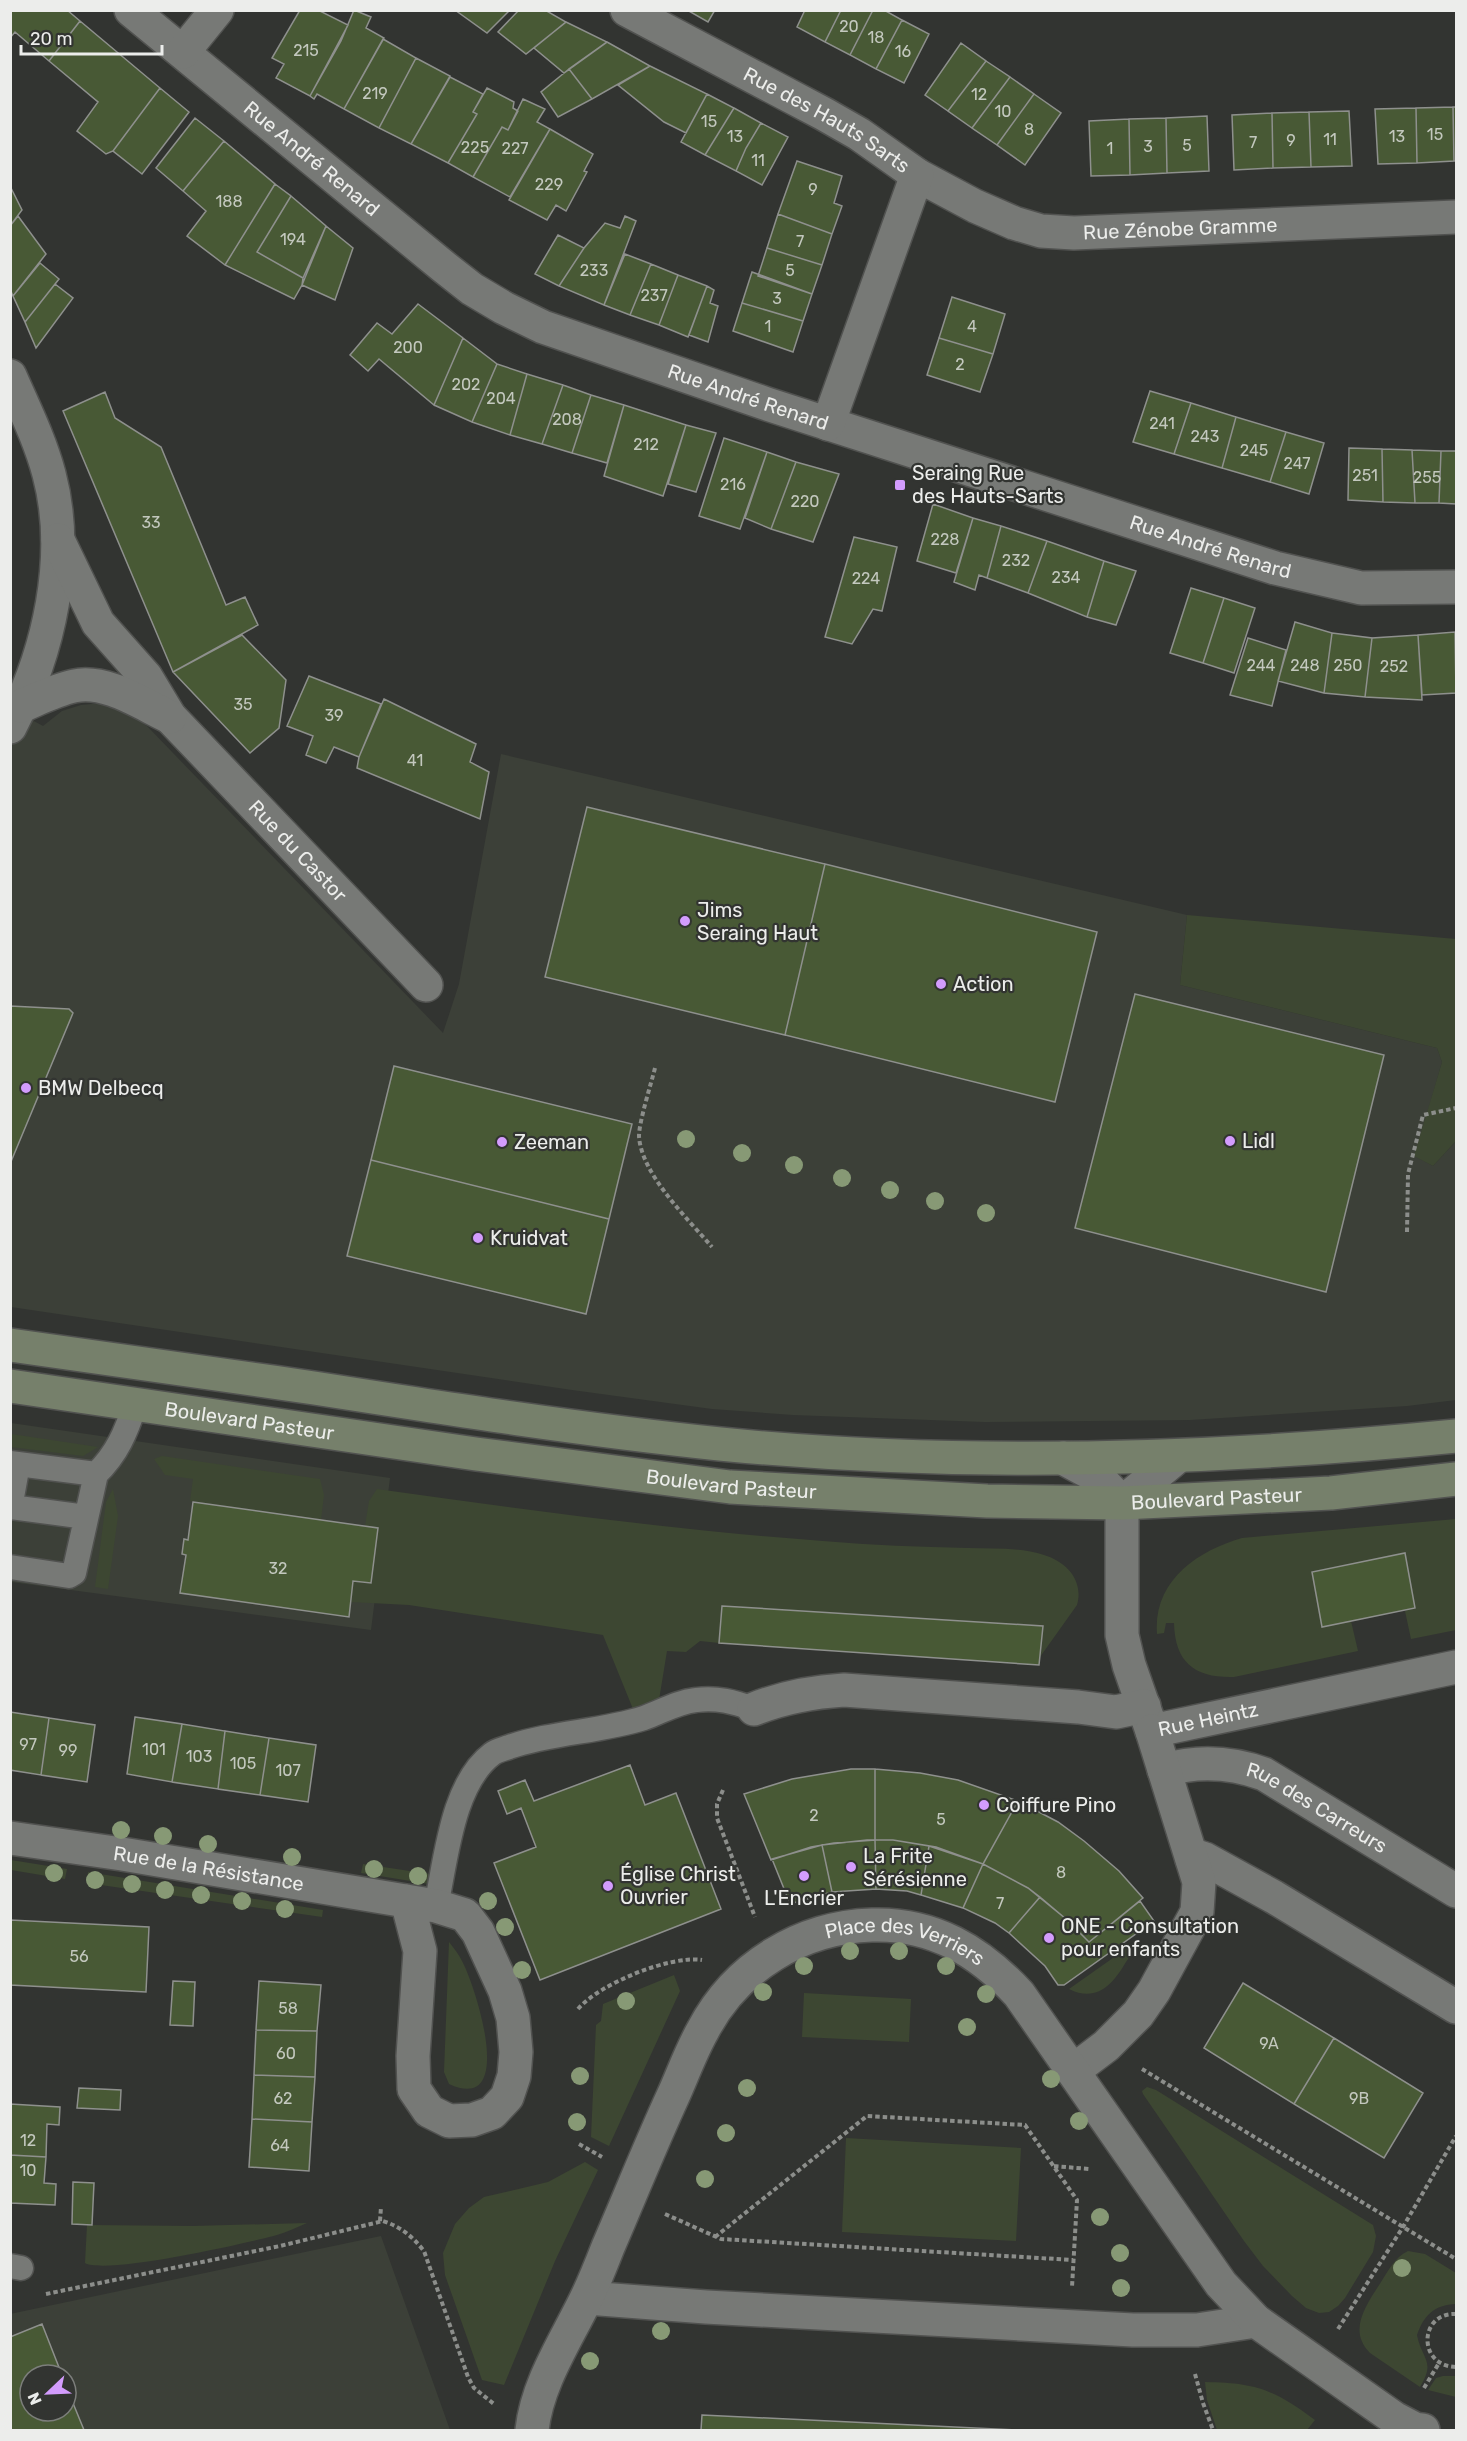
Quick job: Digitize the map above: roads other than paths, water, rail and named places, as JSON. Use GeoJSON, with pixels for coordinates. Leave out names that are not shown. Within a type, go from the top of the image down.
{"type":"FeatureCollection","features":[{"type":"Feature","properties":{"kind":"street","name":"Rue André Renard"},"geometry":{"type":"LineString","coordinates":[[131,10],[472,289],[543,327],[828,424],[1264,564],[1324,581],[1361,588],[1456,587]]}},
{"type":"Feature","properties":{"kind":"street"},"geometry":{"type":"LineString","coordinates":[[183,52],[217,10]]}},
{"type":"Feature","properties":{"kind":"street","name":"Rue des Hauts Sarts"},"geometry":{"type":"LineString","coordinates":[[627,10],[824,114],[859,134],[917,175],[828,424]]}},
{"type":"Feature","properties":{"kind":"street","name":"Rue Zénobe Gramme"},"geometry":{"type":"LineString","coordinates":[[917,175],[975,206],[1014,223],[1041,231],[1074,233],[1456,217]]}},
{"type":"Feature","properties":{"kind":"street","name":"Rue du Castor"},"geometry":{"type":"LineString","coordinates":[[10,376],[39,441],[50,474],[58,540],[57,567],[46,635],[16,717]]}},
{"type":"Feature","properties":{"kind":"street","name":"Rue du Castor"},"geometry":{"type":"LineString","coordinates":[[58,540],[98,623],[146,677],[170,717],[426,985]]}},
{"type":"Feature","properties":{"kind":"street"},"geometry":{"type":"LineString","coordinates":[[76,686],[63,677],[47,651],[46,635],[69,619],[85,618],[98,623]]}},
{"type":"Feature","properties":{"kind":"street","name":"Rue du Castor"},"geometry":{"type":"LineString","coordinates":[[16,717],[76,686],[94,685],[170,717]]}},
{"type":"Feature","properties":{"kind":"street","name":"Boulevard Pasteur"},"geometry":{"type":"LineString","coordinates":[[10,1345],[552,1424],[700,1442],[861,1453],[1063,1458],[1177,1457],[1320,1449],[1456,1436]]}},
{"type":"Feature","properties":{"kind":"street","name":"Boulevard Pasteur"},"geometry":{"type":"LineString","coordinates":[[10,1386],[476,1454],[730,1487],[987,1501],[1122,1503],[1331,1493],[1456,1479]]}},
{"type":"Feature","properties":{"kind":"street"},"geometry":{"type":"LineString","coordinates":[[1063,1458],[1098,1477],[1122,1503],[1177,1457]]}},
{"type":"Feature","properties":{"kind":"street","name":"Rue Heintz"},"geometry":{"type":"LineString","coordinates":[[1122,1503],[1122,1635],[1129,1665],[1148,1719],[1456,1667]]}},
{"type":"Feature","properties":{"kind":"street"},"geometry":{"type":"LineString","coordinates":[[754,1709],[781,1698],[812,1692],[844,1690],[1078,1707],[1148,1719],[1199,1882],[1197,1912],[1178,1949],[1138,2014],[1106,2046],[1073,2071]]}},
{"type":"Feature","properties":{"kind":"street","name":"Rue des Carreurs"},"geometry":{"type":"LineString","coordinates":[[1164,1770],[1182,1765],[1223,1763],[1243,1766],[1264,1774],[1456,1891]]}},
{"type":"Feature","properties":{"kind":"street","name":"Rue de la Résistance"},"geometry":{"type":"LineString","coordinates":[[10,1838],[422,1903],[465,1915],[478,1932],[505,1991],[513,2018],[516,2052],[514,2076],[507,2097],[492,2113],[472,2120],[449,2121],[429,2111],[414,2089],[413,2056],[422,1903]]}},
{"type":"Feature","properties":{"kind":"street"},"geometry":{"type":"LineString","coordinates":[[1192,1859],[1199,1857],[1205,1859],[1272,1896],[1456,2007]]}},
{"type":"Feature","properties":{"kind":"street","name":"Place des Verriers"},"geometry":{"type":"LineString","coordinates":[[532,2430],[534,2415],[546,2379],[587,2298],[649,2148],[703,2028],[729,1992],[744,1976],[770,1955],[797,1941],[852,1925],[882,1924],[935,1934],[968,1949],[996,1969],[1019,1994],[1221,2284],[1256,2321],[1394,2418],[1415,2429],[1423,2430]]}},
{"type":"Feature","properties":{"kind":"street"},"geometry":{"type":"LineString","coordinates":[[587,2298],[718,2308],[1132,2330],[1197,2330],[1256,2321]]}},
{"type":"Feature","properties":{"kind":"lane"},"geometry":{"type":"LineString","coordinates":[[10,1567],[69,1576],[74,1573],[96,1474],[108,1463],[120,1445],[135,1405]]}},
{"type":"Feature","properties":{"kind":"lane"},"geometry":{"type":"LineString","coordinates":[[86,1516],[11,1507],[14,1463],[96,1474]]}},
{"type":"Feature","properties":{"kind":"lane"},"geometry":{"type":"LineString","coordinates":[[422,1903],[470,1780],[493,1753],[528,1741],[644,1718],[670,1706],[693,1700],[716,1698],[754,1709]]}},
{"type":"Feature","properties":{"kind":"place","name":"Seraing Rue des Hauts-Sarts"},"geometry":{"type":"Point","coordinates":[900,485]}},
{"type":"Feature","properties":{"kind":"place","name":"Jims Seraing Haut"},"geometry":{"type":"Point","coordinates":[685,921]}},
{"type":"Feature","properties":{"kind":"place","name":"Action"},"geometry":{"type":"Point","coordinates":[941,984]}},
{"type":"Feature","properties":{"kind":"place","name":"BMW Delbecq"},"geometry":{"type":"Point","coordinates":[26,1088]}},
{"type":"Feature","properties":{"kind":"place","name":"Lidl"},"geometry":{"type":"Point","coordinates":[1230,1141]}},
{"type":"Feature","properties":{"kind":"place","name":"Zeeman"},"geometry":{"type":"Point","coordinates":[502,1142]}},
{"type":"Feature","properties":{"kind":"place","name":"Kruidvat"},"geometry":{"type":"Point","coordinates":[478,1238]}},
{"type":"Feature","properties":{"kind":"place","name":"Coiffure Pino"},"geometry":{"type":"Point","coordinates":[984,1805]}},
{"type":"Feature","properties":{"kind":"place","name":"La Frite Sérésienne"},"geometry":{"type":"Point","coordinates":[851,1867]}},
{"type":"Feature","properties":{"kind":"place","name":"L'Encrier"},"geometry":{"type":"Point","coordinates":[804,1876]}},
{"type":"Feature","properties":{"kind":"place","name":"Église Christ Ouvrier"},"geometry":{"type":"Point","coordinates":[608,1886]}},
{"type":"Feature","properties":{"kind":"place","name":"ONE - Consultation pour enfants"},"geometry":{"type":"Point","coordinates":[1049,1938]}}]}
